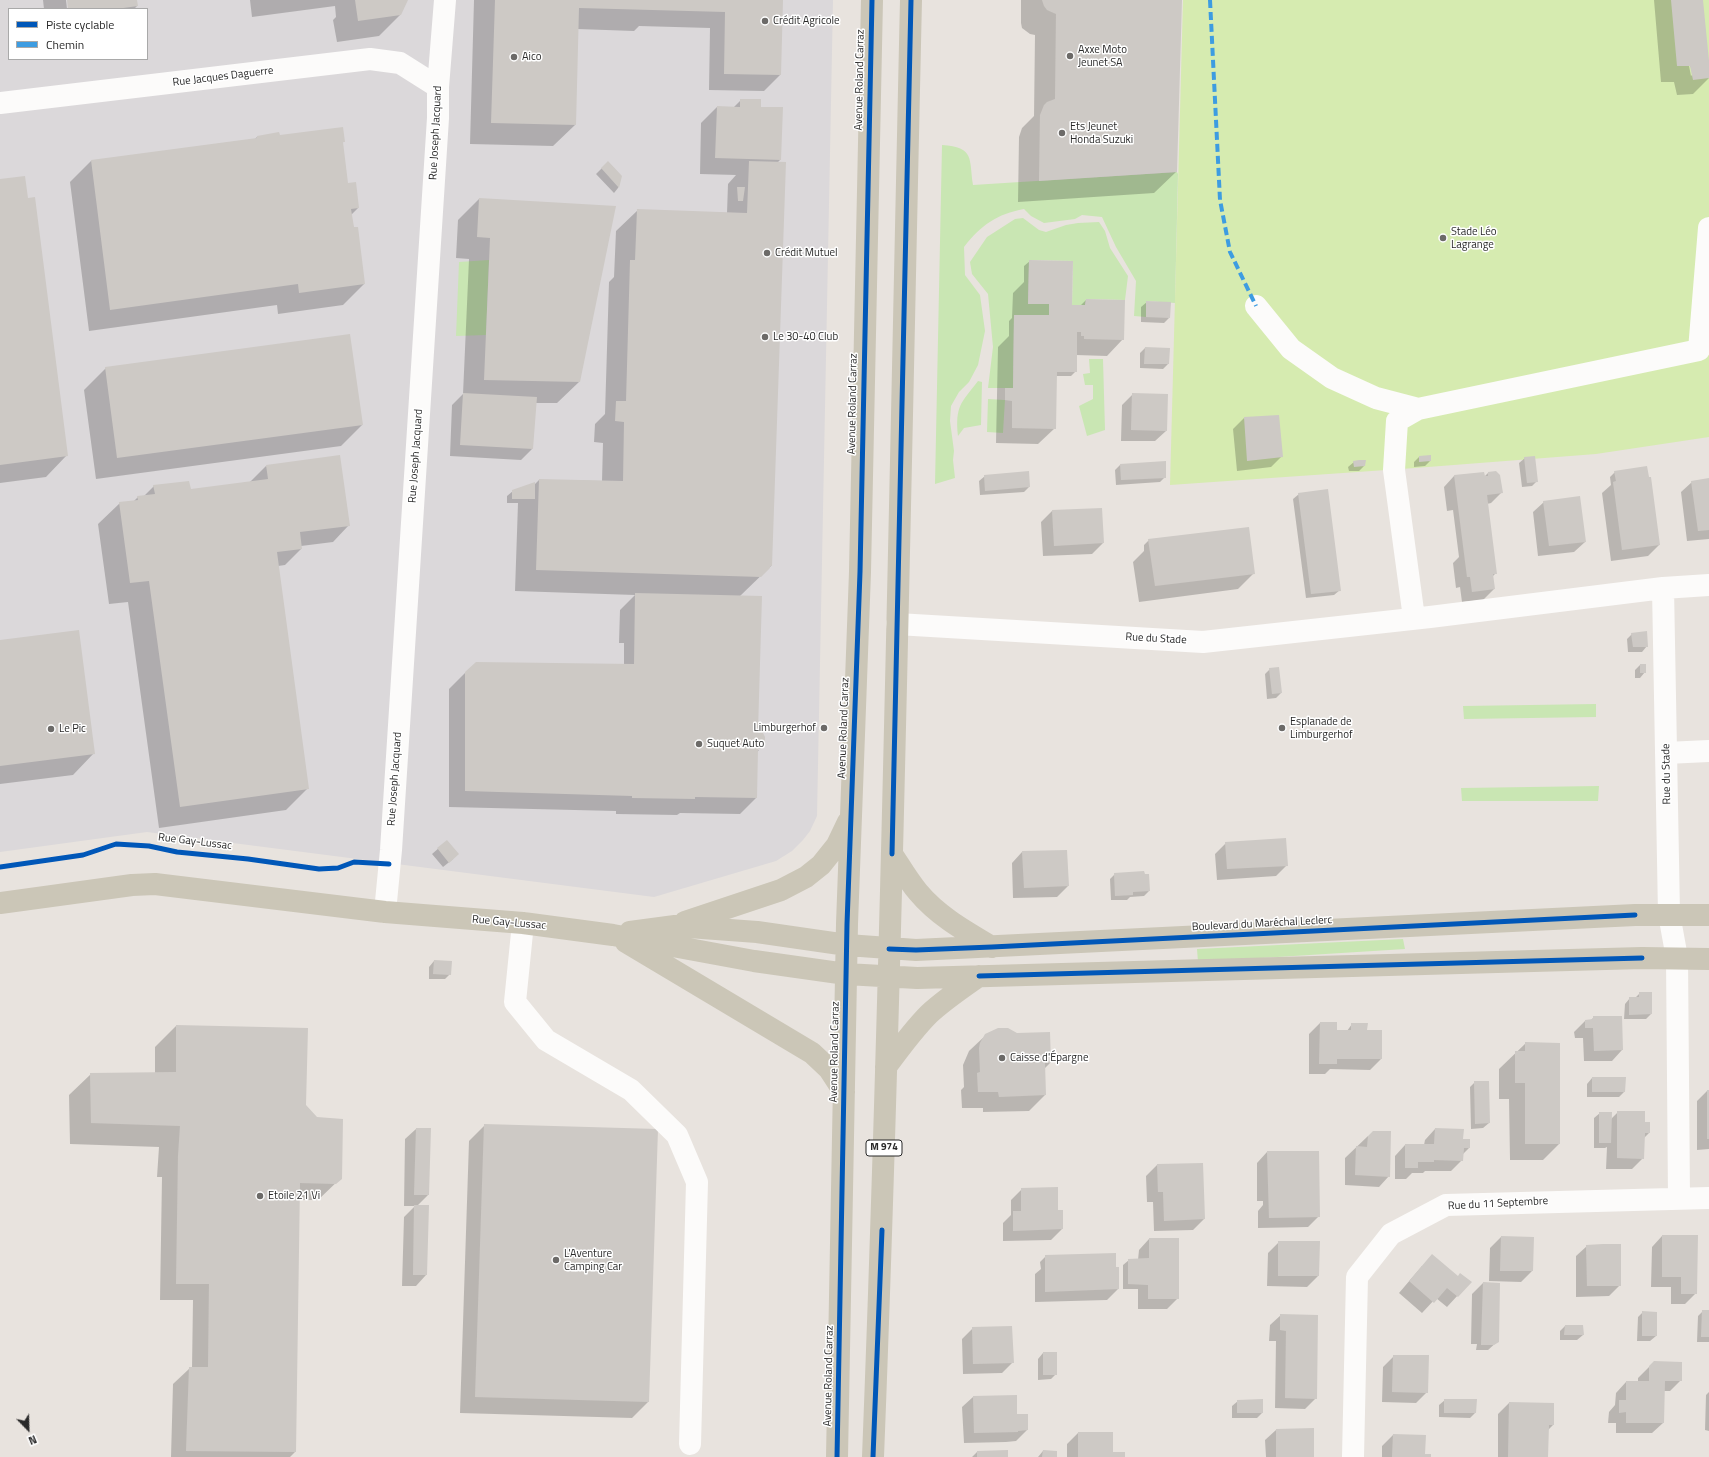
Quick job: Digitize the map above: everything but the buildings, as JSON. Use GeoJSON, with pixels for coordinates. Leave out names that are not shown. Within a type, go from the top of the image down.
{"type":"FeatureCollection","features":[{"type":"Feature","properties":{"kind":"main road","name":"Avenue Roland Carraz"},"geometry":{"type":"LineString","coordinates":[[837,1457],[846,974],[860,572],[872,0]]}},
{"type":"Feature","properties":{"kind":"main road"},"geometry":{"type":"LineString","coordinates":[[911,0],[889,977],[979,976],[1618,958],[1709,959]]}},
{"type":"Feature","properties":{"kind":"main road"},"geometry":{"type":"LineString","coordinates":[[675,926],[781,890],[806,877],[821,865],[837,845],[851,818]]}},
{"type":"Feature","properties":{"kind":"main road"},"geometry":{"type":"LineString","coordinates":[[892,854],[927,902],[953,924],[992,947]]}},
{"type":"Feature","properties":{"kind":"main road","name":"Rue Gay-Lussac"},"geometry":{"type":"LineString","coordinates":[[0,902],[132,885],[155,884],[385,912],[523,923],[613,935],[754,961],[846,974],[889,977]]}},
{"type":"Feature","properties":{"kind":"main road","name":"Boulevard du Maréchal Leclerc"},"geometry":{"type":"LineString","coordinates":[[890,949],[916,950],[992,947],[1635,915],[1709,915]]}},
{"type":"Feature","properties":{"kind":"main road","name":"Rue Gay-Lussac"},"geometry":{"type":"LineString","coordinates":[[613,935],[675,926],[758,932],[890,949]]}},
{"type":"Feature","properties":{"kind":"main road"},"geometry":{"type":"LineString","coordinates":[[613,935],[812,1053],[829,1069],[844,1092]]}},
{"type":"Feature","properties":{"kind":"main road"},"geometry":{"type":"LineString","coordinates":[[886,1067],[906,1040],[929,1014],[948,998],[979,976]]}},
{"type":"Feature","properties":{"kind":"main road","name":"M 974"},"geometry":{"type":"LineString","coordinates":[[873,1457],[889,977]]}},
{"type":"Feature","properties":{"kind":"street","name":"Rue Joseph Jacquard"},"geometry":{"type":"LineString","coordinates":[[385,912],[392,834],[436,150],[438,87],[445,0]]}},
{"type":"Feature","properties":{"kind":"street","name":"Rue Jacques Daguerre"},"geometry":{"type":"LineString","coordinates":[[0,103],[370,59],[400,63],[438,87]]}},
{"type":"Feature","properties":{"kind":"street"},"geometry":{"type":"LineString","coordinates":[[1414,618],[1394,470],[1397,421],[1418,409],[1699,350],[1709,228]]}},
{"type":"Feature","properties":{"kind":"street"},"geometry":{"type":"LineString","coordinates":[[1256,306],[1291,349],[1332,378],[1376,398],[1418,409]]}},
{"type":"Feature","properties":{"kind":"street","name":"Rue du Stade"},"geometry":{"type":"LineString","coordinates":[[897,624],[1203,642],[1663,588],[1709,585]]}},
{"type":"Feature","properties":{"kind":"street","name":"Rue du Stade"},"geometry":{"type":"LineString","coordinates":[[1663,588],[1669,914],[1677,958]]}},
{"type":"Feature","properties":{"kind":"street"},"geometry":{"type":"LineString","coordinates":[[1666,753],[1709,752]]}},
{"type":"Feature","properties":{"kind":"street"},"geometry":{"type":"LineString","coordinates":[[523,923],[515,1002],[546,1040],[631,1090],[677,1135],[697,1182],[690,1444]]}},
{"type":"Feature","properties":{"kind":"street"},"geometry":{"type":"LineString","coordinates":[[1677,958],[1679,1198]]}},
{"type":"Feature","properties":{"kind":"street","name":"Rue du 11 Septembre"},"geometry":{"type":"LineString","coordinates":[[1353,1457],[1357,1277],[1391,1234],[1446,1205],[1709,1198]]}},
{"type":"Feature","properties":{"kind":"shaded area"},"geometry":{"type":"Polygon","coordinates":[[[0,0],[833,0],[817,816],[810,831],[803,840],[792,851],[776,861],[654,897],[147,832],[0,852],[0,0]]]}},
{"type":"Feature","properties":{"kind":"green space","name":"Stade Léo Lagrange"},"geometry":{"type":"Polygon","coordinates":[[[1183,0],[1709,0],[1709,437],[1596,454],[1170,485],[1183,0]]]}},
{"type":"Feature","properties":{"kind":"green space"},"geometry":{"type":"Polygon","coordinates":[[[942,145],[960,148],[965,152],[970,161],[973,185],[1177,172],[1178,174],[1175,303],[1146,301],[1146,317],[1134,316],[1136,281],[1116,247],[1102,217],[1082,215],[1075,219],[1044,223],[1031,216],[1024,209],[998,217],[983,227],[970,239],[964,247],[965,275],[980,295],[985,331],[978,365],[969,382],[959,392],[951,406],[950,421],[954,451],[953,460],[955,478],[935,484],[942,145]]]}},
{"type":"Feature","properties":{"kind":"green space"},"geometry":{"type":"Polygon","coordinates":[[[1023,218],[1039,230],[1046,232],[1066,225],[1099,222],[1105,231],[1110,248],[1128,276],[1125,300],[1086,299],[1085,305],[1072,305],[1073,261],[1029,260],[1028,304],[1049,304],[1049,315],[1014,315],[1013,388],[988,388],[993,347],[988,294],[972,274],[970,262],[987,237],[1015,219],[1023,218]]]}},
{"type":"Feature","properties":{"kind":"green space"},"geometry":{"type":"Polygon","coordinates":[[[489,260],[486,335],[456,336],[459,262],[489,260]]]}},
{"type":"Feature","properties":{"kind":"green space"},"geometry":{"type":"Polygon","coordinates":[[[1089,359],[1103,359],[1105,430],[1087,436],[1079,406],[1093,399],[1093,385],[1085,385],[1083,374],[1090,373],[1089,359]]]}},
{"type":"Feature","properties":{"kind":"green space"},"geometry":{"type":"Polygon","coordinates":[[[978,381],[982,382],[981,425],[964,428],[958,436],[957,418],[960,406],[978,381]]]}},
{"type":"Feature","properties":{"kind":"green space"},"geometry":{"type":"Polygon","coordinates":[[[988,399],[1005,400],[1003,433],[987,432],[988,399]]]}},
{"type":"Feature","properties":{"kind":"green space"},"geometry":{"type":"Polygon","coordinates":[[[1596,704],[1596,717],[1464,719],[1463,706],[1596,704]]]}},
{"type":"Feature","properties":{"kind":"green space"},"geometry":{"type":"Polygon","coordinates":[[[1599,786],[1598,801],[1462,801],[1461,788],[1599,786]]]}},
{"type":"Feature","properties":{"kind":"green space"},"geometry":{"type":"Polygon","coordinates":[[[1403,939],[1405,949],[1198,962],[1197,949],[1403,939]]]}},
{"type":"Feature","properties":{"kind":"marked path"},"geometry":{"type":"LineString","coordinates":[[1210,0],[1220,200],[1230,252],[1256,306]]}},
{"type":"Feature","properties":{"kind":"cycle path"},"geometry":{"type":"LineString","coordinates":[[837,1457],[847,924],[860,572],[872,0]]}},
{"type":"Feature","properties":{"kind":"cycle path"},"geometry":{"type":"LineString","coordinates":[[892,854],[911,0]]}},
{"type":"Feature","properties":{"kind":"cycle path"},"geometry":{"type":"LineString","coordinates":[[0,867],[83,855],[116,844],[149,846],[177,852],[248,859],[319,869],[338,868],[354,862],[389,864]]}},
{"type":"Feature","properties":{"kind":"cycle path"},"geometry":{"type":"LineString","coordinates":[[889,949],[916,950],[992,947],[1635,915]]}},
{"type":"Feature","properties":{"kind":"cycle path"},"geometry":{"type":"LineString","coordinates":[[979,976],[1642,958]]}},
{"type":"Feature","properties":{"kind":"cycle path"},"geometry":{"type":"LineString","coordinates":[[873,1457],[882,1230]]}},
{"type":"Feature","properties":{"kind":"place","name":"Crédit Agricole"},"geometry":{"type":"Point","coordinates":[765,21]}},
{"type":"Feature","properties":{"kind":"place","name":"Axxe Moto Jeunet SA"},"geometry":{"type":"Point","coordinates":[1070,56]}},
{"type":"Feature","properties":{"kind":"place","name":"Aico"},"geometry":{"type":"Point","coordinates":[514,57]}},
{"type":"Feature","properties":{"kind":"place","name":"Ets Jeunet Honda Suzuki"},"geometry":{"type":"Point","coordinates":[1062,133]}},
{"type":"Feature","properties":{"kind":"place","name":"Stade Léo Lagrange"},"geometry":{"type":"Point","coordinates":[1443,238]}},
{"type":"Feature","properties":{"kind":"place","name":"Crédit Mutuel"},"geometry":{"type":"Point","coordinates":[767,253]}},
{"type":"Feature","properties":{"kind":"place","name":"Le 30-40 Club"},"geometry":{"type":"Point","coordinates":[765,337]}},
{"type":"Feature","properties":{"kind":"place","name":"Limburgerhof"},"geometry":{"type":"Point","coordinates":[824,728]}},
{"type":"Feature","properties":{"kind":"place","name":"Esplanade de Limburgerhof"},"geometry":{"type":"Point","coordinates":[1282,728]}},
{"type":"Feature","properties":{"kind":"place","name":"Le Pic"},"geometry":{"type":"Point","coordinates":[51,729]}},
{"type":"Feature","properties":{"kind":"place","name":"Suquet Auto"},"geometry":{"type":"Point","coordinates":[699,744]}},
{"type":"Feature","properties":{"kind":"place","name":"Caisse d'Épargne"},"geometry":{"type":"Point","coordinates":[1002,1058]}},
{"type":"Feature","properties":{"kind":"place","name":"Etoile 21 Vi"},"geometry":{"type":"Point","coordinates":[260,1196]}},
{"type":"Feature","properties":{"kind":"place","name":"L'Aventure Camping Car"},"geometry":{"type":"Point","coordinates":[556,1260]}}]}
